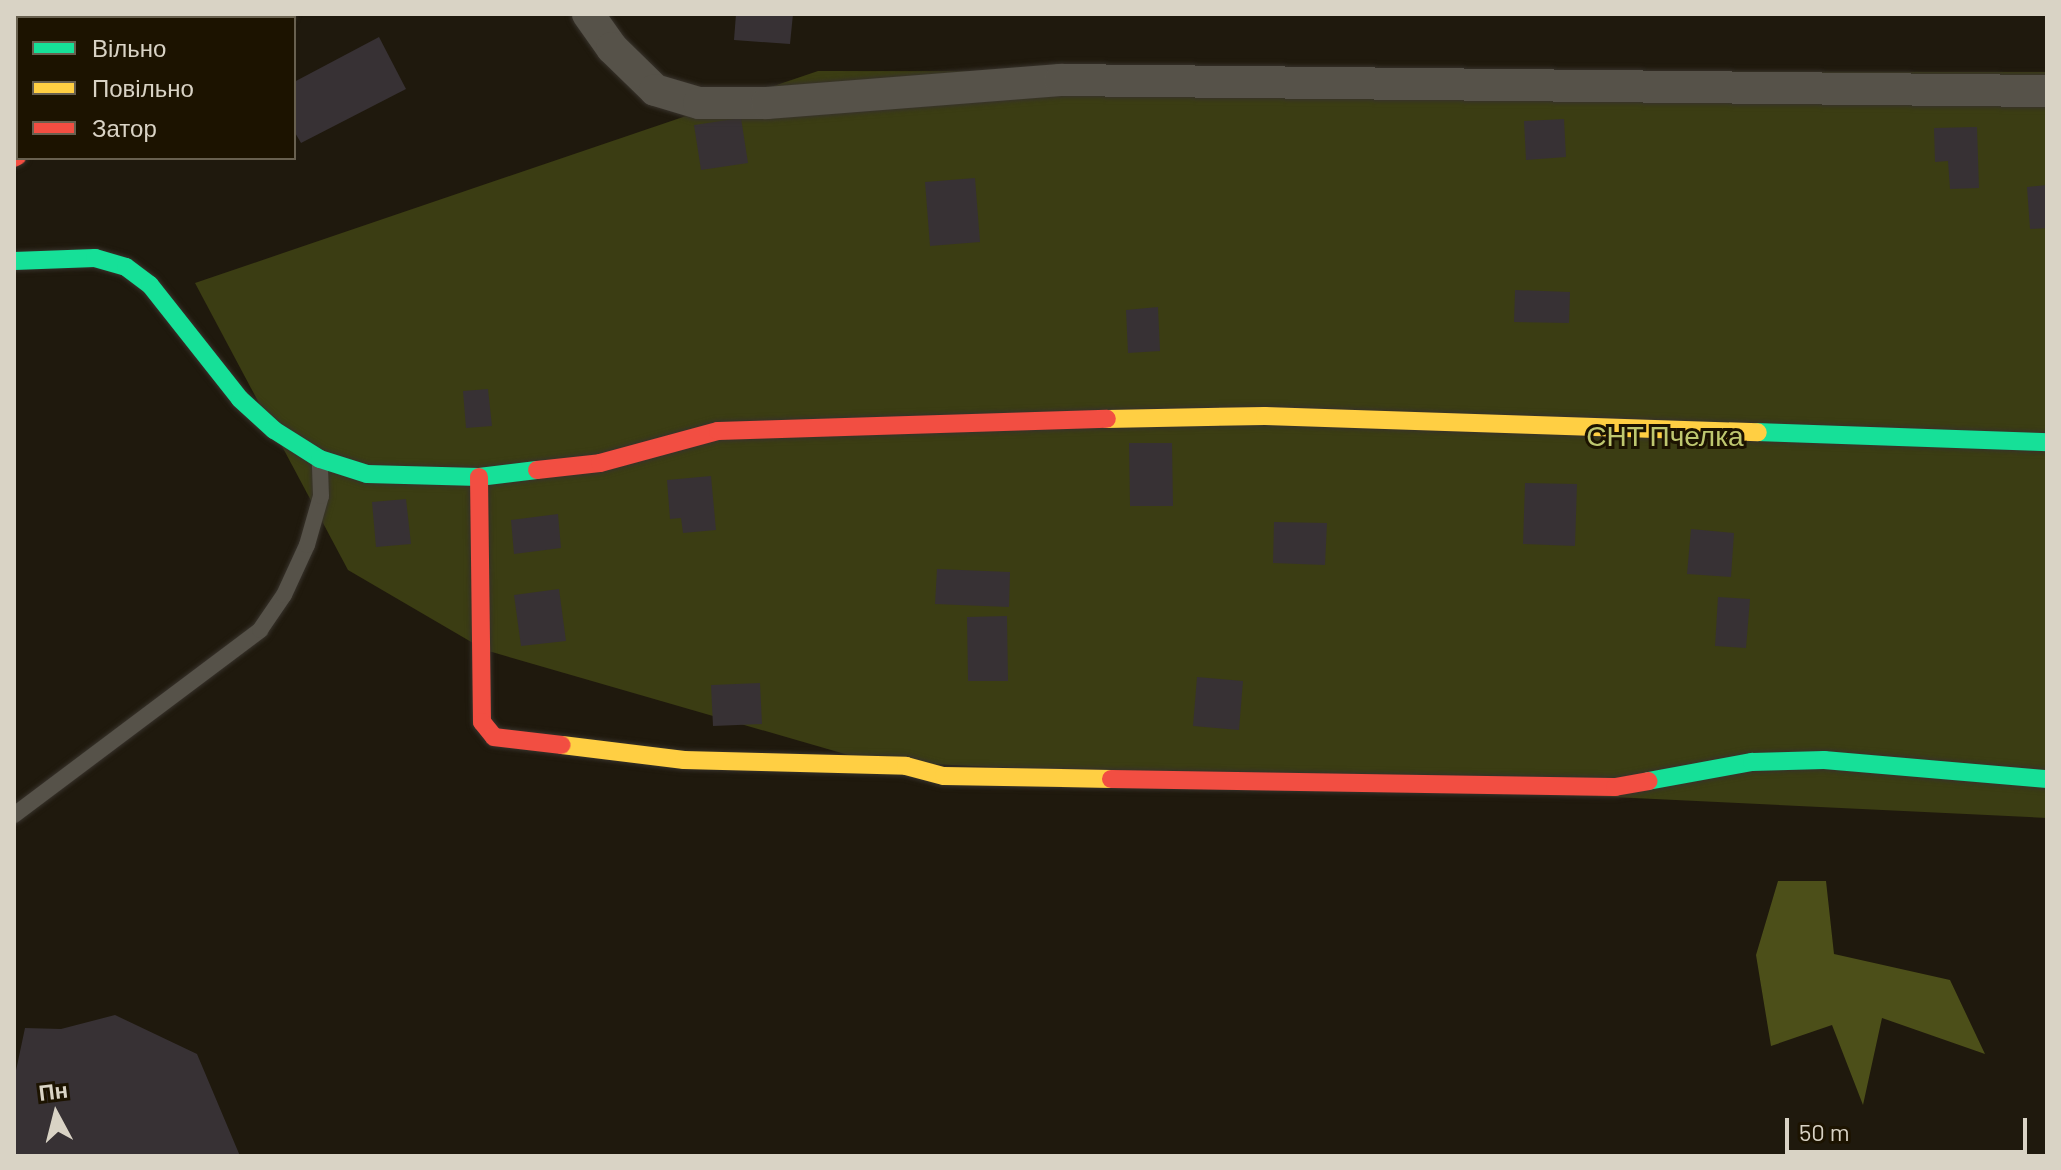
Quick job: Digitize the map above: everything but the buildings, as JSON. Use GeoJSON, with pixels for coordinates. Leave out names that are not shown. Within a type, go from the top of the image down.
{"type":"FeatureCollection","features":[{"type":"Feature","properties":{"kind":"street"},"geometry":{"type":"LineString","coordinates":[[588,14],[612,48],[655,90],[699,103],[767,103],[1060,80],[2047,91]]}},
{"type":"Feature","properties":{"kind":"street"},"geometry":{"type":"LineString","coordinates":[[14,261],[95,258],[126,267],[150,285],[240,399],[320,459],[367,474],[479,477],[600,463],[718,431],[801,425],[1265,416],[2047,442]]}},
{"type":"Feature","properties":{"kind":"street"},"geometry":{"type":"LineString","coordinates":[[479,477],[482,722],[494,737],[684,760],[906,766],[944,776],[1615,787],[1752,762],[1824,760],[2047,779]]}},
{"type":"Feature","properties":{"kind":"lane"},"geometry":{"type":"LineString","coordinates":[[14,815],[260,630],[284,595],[307,545],[321,496],[320,459]]}},
{"type":"Feature","properties":{"kind":"green space","name":"СНТ Пчелка"},"geometry":{"type":"Polygon","coordinates":[[[818,71],[2047,72],[2047,818],[869,761],[485,650],[348,570],[195,283],[818,71]]]}},
{"type":"Feature","properties":{"kind":"green space"},"geometry":{"type":"Polygon","coordinates":[[[1778,881],[1826,881],[1834,954],[1950,980],[1985,1054],[1882,1018],[1863,1105],[1832,1025],[1771,1046],[1756,955],[1778,881]]]}},
{"type":"Feature","properties":{"kind":"traffic: fast"},"geometry":{"type":"LineString","coordinates":[[14,261],[95,258],[126,267],[150,285],[240,399],[274,430],[320,459],[367,474],[479,477],[537,470]]}},
{"type":"Feature","properties":{"kind":"traffic: fast"},"geometry":{"type":"LineString","coordinates":[[1758,432],[2047,442]]}},
{"type":"Feature","properties":{"kind":"traffic: fast"},"geometry":{"type":"LineString","coordinates":[[1648,781],[1752,762],[1824,760],[2047,779]]}},
{"type":"Feature","properties":{"kind":"traffic: slow"},"geometry":{"type":"LineString","coordinates":[[1107,419],[1265,416],[1758,432]]}},
{"type":"Feature","properties":{"kind":"traffic: slow"},"geometry":{"type":"LineString","coordinates":[[562,745],[684,760],[906,766],[944,776],[1111,779]]}},
{"type":"Feature","properties":{"kind":"traffic: jam"},"geometry":{"type":"LineString","coordinates":[[282,16],[286,14]]}},
{"type":"Feature","properties":{"kind":"traffic: jam"},"geometry":{"type":"LineString","coordinates":[[537,470],[600,463],[718,431],[1107,419]]}},
{"type":"Feature","properties":{"kind":"traffic: jam"},"geometry":{"type":"LineString","coordinates":[[479,477],[482,722],[494,737],[562,745]]}},
{"type":"Feature","properties":{"kind":"traffic: jam"},"geometry":{"type":"LineString","coordinates":[[1111,779],[1615,787],[1648,781]]}}]}
